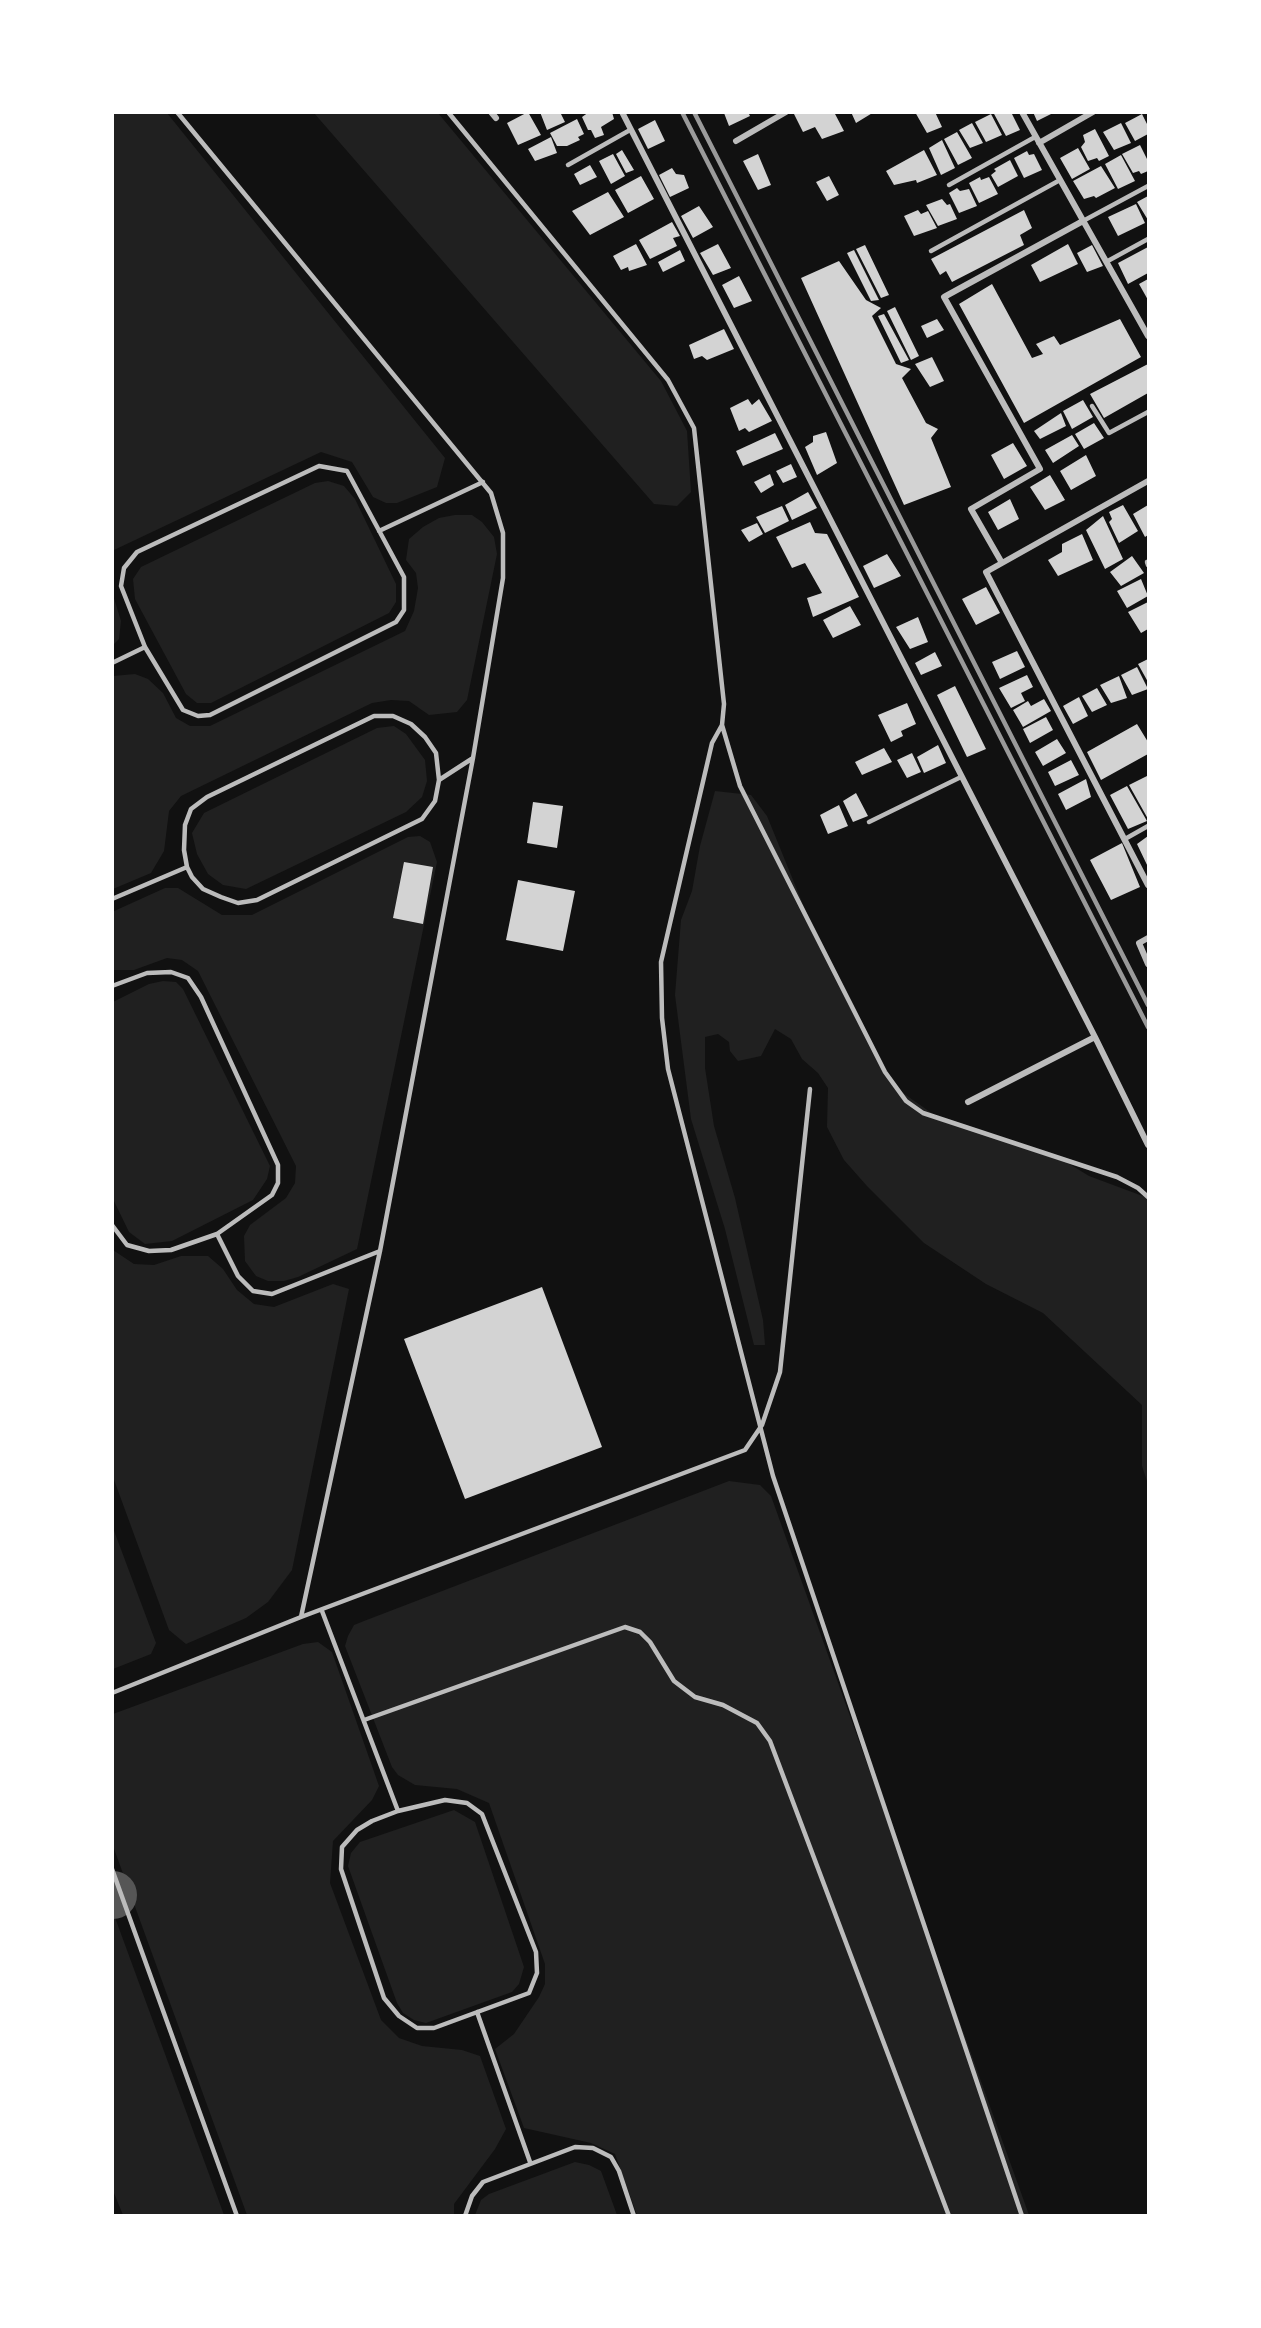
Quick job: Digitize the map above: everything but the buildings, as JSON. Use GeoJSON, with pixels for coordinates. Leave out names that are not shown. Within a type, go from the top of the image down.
{"type":"FeatureCollection","features":[{"type":"Feature","properties":{"kind":"street"},"geometry":{"type":"LineString","coordinates":[[622,112],[1149,1144]]}},
{"type":"Feature","properties":{"kind":"street"},"geometry":{"type":"LineString","coordinates":[[736,141],[786,112]]}},
{"type":"Feature","properties":{"kind":"street"},"geometry":{"type":"LineString","coordinates":[[1022,112],[1149,336]]}},
{"type":"Feature","properties":{"kind":"street"},"geometry":{"type":"LineString","coordinates":[[1037,140],[1093,112]]}},
{"type":"Feature","properties":{"kind":"street"},"geometry":{"type":"LineString","coordinates":[[1002,563],[971,509],[1040,469],[944,297],[1083,221]]}},
{"type":"Feature","properties":{"kind":"street"},"geometry":{"type":"LineString","coordinates":[[1149,481],[986,572],[1149,885]]}},
{"type":"Feature","properties":{"kind":"street"},"geometry":{"type":"LineString","coordinates":[[1149,938],[1138,943],[1149,964]]}},
{"type":"Feature","properties":{"kind":"street"},"geometry":{"type":"LineString","coordinates":[[968,1102],[1095,1037]]}},
{"type":"Feature","properties":{"kind":"lane"},"geometry":{"type":"LineString","coordinates":[[177,112],[483,482],[491,493],[503,533],[503,578],[473,758],[380,1251],[302,1617]]}},
{"type":"Feature","properties":{"kind":"lane"},"geometry":{"type":"LineString","coordinates":[[448,112],[668,380],[694,428],[724,704],[722,725],[740,786],[885,1072],[906,1101],[923,1113],[1117,1178],[1138,1188],[1149,1197]]}},
{"type":"Feature","properties":{"kind":"lane"},"geometry":{"type":"LineString","coordinates":[[568,165],[630,130]]}},
{"type":"Feature","properties":{"kind":"lane"},"geometry":{"type":"LineString","coordinates":[[949,185],[1037,140]]}},
{"type":"Feature","properties":{"kind":"lane"},"geometry":{"type":"LineString","coordinates":[[931,251],[1060,180]]}},
{"type":"Feature","properties":{"kind":"lane"},"geometry":{"type":"LineString","coordinates":[[1083,221],[1149,186]]}},
{"type":"Feature","properties":{"kind":"lane"},"geometry":{"type":"LineString","coordinates":[[1106,261],[1149,239]]}},
{"type":"Feature","properties":{"kind":"lane"},"geometry":{"type":"LineString","coordinates":[[1092,406],[1109,433],[1149,412]]}},
{"type":"Feature","properties":{"kind":"lane"},"geometry":{"type":"LineString","coordinates":[[319,466],[347,471],[379,531],[404,577],[404,610],[396,622],[210,715],[198,716],[183,710],[145,647],[121,586],[124,568],[137,552],[319,466]]}},
{"type":"Feature","properties":{"kind":"lane"},"geometry":{"type":"LineString","coordinates":[[379,531],[483,482]]}},
{"type":"Feature","properties":{"kind":"lane"},"geometry":{"type":"LineString","coordinates":[[112,663],[145,647]]}},
{"type":"Feature","properties":{"kind":"lane"},"geometry":{"type":"LineString","coordinates":[[374,716],[393,716],[411,724],[426,737],[436,753],[439,780],[435,801],[422,819],[257,900],[238,903],[203,889],[187,867],[184,825],[191,809],[207,797],[374,716]]}},
{"type":"Feature","properties":{"kind":"lane"},"geometry":{"type":"LineString","coordinates":[[722,725],[712,743],[661,962],[662,1018],[668,1069],[762,1425],[773,1476],[1022,2216]]}},
{"type":"Feature","properties":{"kind":"lane"},"geometry":{"type":"LineString","coordinates":[[439,780],[473,758]]}},
{"type":"Feature","properties":{"kind":"lane"},"geometry":{"type":"LineString","coordinates":[[868,822],[961,777]]}},
{"type":"Feature","properties":{"kind":"lane"},"geometry":{"type":"LineString","coordinates":[[1125,839],[1149,826]]}},
{"type":"Feature","properties":{"kind":"lane"},"geometry":{"type":"LineString","coordinates":[[112,899],[187,867]]}},
{"type":"Feature","properties":{"kind":"lane"},"geometry":{"type":"LineString","coordinates":[[112,986],[147,973],[171,972],[188,978],[201,997],[278,1165],[278,1183],[272,1196],[217,1234],[171,1250],[149,1251],[127,1245],[112,1225]]}},
{"type":"Feature","properties":{"kind":"lane"},"geometry":{"type":"LineString","coordinates":[[112,1693],[302,1617],[745,1450],[762,1425],[780,1372],[810,1089]]}},
{"type":"Feature","properties":{"kind":"lane"},"geometry":{"type":"LineString","coordinates":[[217,1234],[238,1276],[253,1291],[272,1294],[380,1251]]}},
{"type":"Feature","properties":{"kind":"lane"},"geometry":{"type":"LineString","coordinates":[[322,1611],[398,1811]]}},
{"type":"Feature","properties":{"kind":"lane"},"geometry":{"type":"LineString","coordinates":[[364,1720],[625,1627],[640,1632],[674,1681],[695,1697],[723,1705],[757,1723],[770,1741],[949,2216]]}},
{"type":"Feature","properties":{"kind":"lane"},"geometry":{"type":"LineString","coordinates":[[445,1800],[467,1803],[482,1814],[536,1953],[537,1974],[529,1993],[434,2028],[417,2028],[399,2016],[384,1998],[341,1869],[342,1847],[357,1830],[398,1811],[445,1800]]}},
{"type":"Feature","properties":{"kind":"lane"},"geometry":{"type":"LineString","coordinates":[[112,1869],[237,2216]]}},
{"type":"Feature","properties":{"kind":"lane"},"geometry":{"type":"LineString","coordinates":[[477,2012],[530,2162]]}},
{"type":"Feature","properties":{"kind":"lane"},"geometry":{"type":"LineString","coordinates":[[465,2216],[472,2196],[483,2182],[530,2162],[575,2147],[593,2148],[611,2157],[619,2171],[634,2216]]}},
{"type":"Feature","properties":{"kind":"shaded area"},"geometry":{"type":"Polygon","coordinates":[[[113,112],[167,113],[445,458],[437,487],[397,503],[386,503],[373,497],[352,462],[321,452],[114,550],[113,554],[113,112]]]}},
{"type":"Feature","properties":{"kind":"shaded area"},"geometry":{"type":"Polygon","coordinates":[[[314,113],[438,113],[661,381],[687,431],[691,492],[677,506],[654,504],[314,113]]]}},
{"type":"Feature","properties":{"kind":"shaded area"},"geometry":{"type":"Polygon","coordinates":[[[328,481],[344,486],[355,499],[396,584],[396,602],[389,613],[211,703],[197,703],[186,694],[135,599],[133,579],[141,567],[315,483],[328,481]]]}},
{"type":"Feature","properties":{"kind":"shaded area"},"geometry":{"type":"Polygon","coordinates":[[[472,515],[482,522],[494,537],[497,554],[467,700],[457,712],[429,715],[409,701],[391,700],[372,703],[181,796],[169,811],[164,851],[151,873],[113,889],[113,676],[135,674],[148,679],[163,693],[176,718],[190,726],[210,726],[405,631],[414,611],[418,588],[416,573],[406,560],[409,539],[423,527],[439,518],[472,515]]]}},
{"type":"Feature","properties":{"kind":"shaded area"},"geometry":{"type":"Polygon","coordinates":[[[113,595],[121,621],[119,639],[113,645],[113,595]]]}},
{"type":"Feature","properties":{"kind":"shaded area"},"geometry":{"type":"Polygon","coordinates":[[[394,726],[406,734],[425,760],[427,781],[422,797],[406,812],[246,889],[223,885],[208,874],[197,854],[192,833],[204,813],[377,728],[394,726]]]}},
{"type":"Feature","properties":{"kind":"shaded area"},"geometry":{"type":"Polygon","coordinates":[[[715,791],[751,795],[767,816],[813,929],[893,1086],[940,1119],[1063,1160],[1089,1176],[1148,1198],[1148,1484],[1142,1466],[1142,1405],[1043,1313],[986,1284],[924,1243],[867,1186],[844,1160],[827,1127],[828,1088],[818,1073],[802,1059],[791,1039],[775,1029],[761,1056],[738,1061],[730,1051],[729,1042],[718,1034],[705,1037],[705,1068],[714,1126],[735,1198],[763,1320],[765,1345],[754,1345],[725,1229],[691,1119],[675,995],[681,920],[692,891],[700,846],[715,791]]]}},
{"type":"Feature","properties":{"kind":"shaded area"},"geometry":{"type":"Polygon","coordinates":[[[420,836],[430,842],[437,862],[357,1249],[298,1277],[284,1281],[268,1281],[256,1276],[245,1261],[244,1236],[250,1225],[286,1198],[295,1183],[296,1166],[198,971],[182,960],[167,958],[134,970],[113,970],[112,912],[165,888],[178,888],[222,915],[252,915],[408,837],[420,836]]]}},
{"type":"Feature","properties":{"kind":"shaded area"},"geometry":{"type":"Polygon","coordinates":[[[163,981],[176,982],[183,989],[270,1166],[267,1179],[253,1200],[172,1241],[145,1244],[129,1232],[113,1199],[113,1002],[149,984],[163,981]]]}},
{"type":"Feature","properties":{"kind":"shaded area"},"geometry":{"type":"Polygon","coordinates":[[[113,1250],[134,1264],[154,1265],[181,1256],[208,1256],[223,1269],[237,1290],[254,1304],[274,1307],[333,1284],[349,1289],[292,1570],[268,1602],[246,1618],[186,1644],[169,1630],[113,1477],[113,1250]]]}},
{"type":"Feature","properties":{"kind":"shaded area"},"geometry":{"type":"Polygon","coordinates":[[[729,1481],[760,1485],[771,1496],[1029,2215],[637,2215],[615,2154],[591,2143],[524,2128],[495,2049],[514,2034],[539,1997],[545,1984],[545,1964],[489,1803],[457,1789],[415,1785],[398,1775],[392,1767],[345,1646],[348,1636],[354,1625],[729,1481]]]}},
{"type":"Feature","properties":{"kind":"shaded area"},"geometry":{"type":"Polygon","coordinates":[[[113,1528],[156,1643],[151,1654],[113,1669],[113,1528]]]}},
{"type":"Feature","properties":{"kind":"shaded area"},"geometry":{"type":"Polygon","coordinates":[[[318,1642],[332,1652],[379,1786],[372,1800],[333,1841],[330,1883],[381,2020],[399,2038],[422,2046],[462,2050],[480,2056],[506,2129],[495,2149],[454,2204],[454,2215],[247,2215],[113,1846],[113,1714],[303,1644],[318,1642]]]}},
{"type":"Feature","properties":{"kind":"shaded area"},"geometry":{"type":"Polygon","coordinates":[[[454,1810],[475,1822],[524,1967],[519,1984],[512,1992],[426,2023],[414,2020],[403,2013],[397,2003],[348,1866],[351,1853],[360,1842],[454,1810]]]}},
{"type":"Feature","properties":{"kind":"shaded area"},"geometry":{"type":"Polygon","coordinates":[[[113,1912],[224,2215],[123,2215],[112,2188],[113,1912]]]}},
{"type":"Feature","properties":{"kind":"shaded area"},"geometry":{"type":"Polygon","coordinates":[[[575,2162],[601,2171],[617,2215],[475,2215],[481,2200],[489,2194],[575,2162]]]}},
{"type":"Feature","properties":{"kind":"railway"},"geometry":{"type":"LineString","coordinates":[[682,112],[1148,1027]]}},
{"type":"Feature","properties":{"kind":"railway"},"geometry":{"type":"LineString","coordinates":[[694,112],[1148,1005]]}}]}
